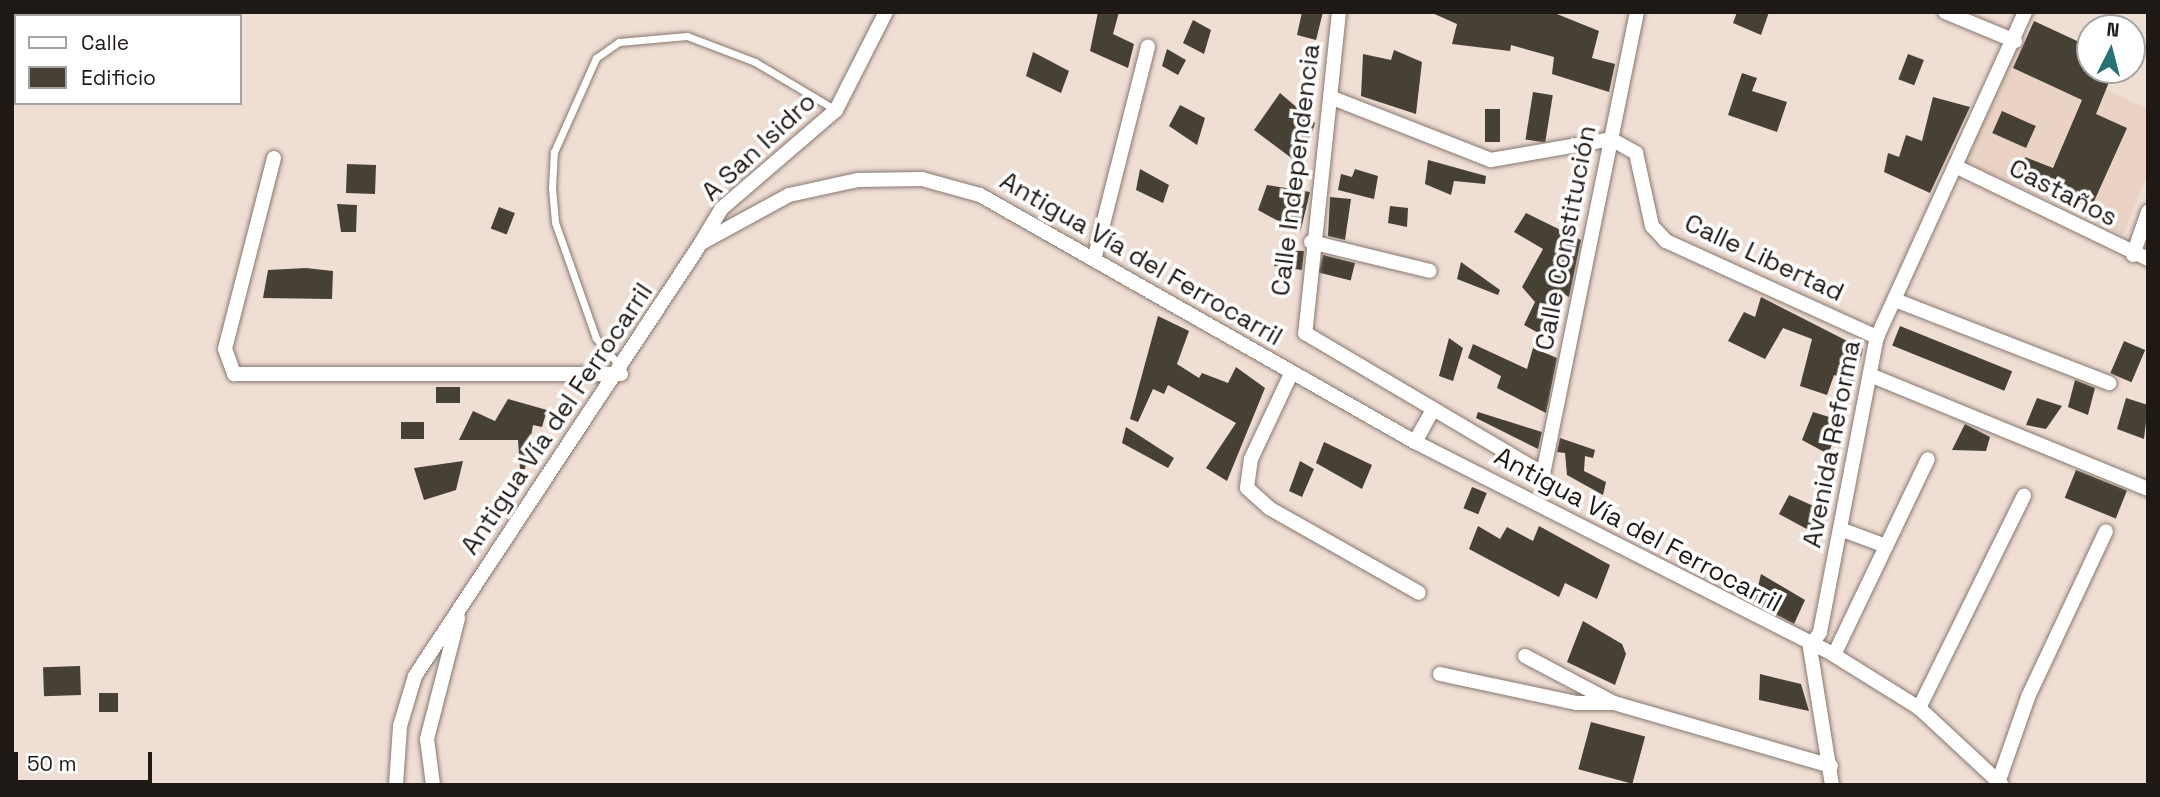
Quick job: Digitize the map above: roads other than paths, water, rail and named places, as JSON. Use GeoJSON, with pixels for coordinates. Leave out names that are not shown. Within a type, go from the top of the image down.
{"type":"FeatureCollection","features":[{"type":"Feature","properties":{"kind":"street","name":"A San Isidro"},"geometry":{"type":"LineString","coordinates":[[701,243],[721,209],[836,110],[886,12]]}},
{"type":"Feature","properties":{"kind":"street","name":"Calle Independencia"},"geometry":{"type":"LineString","coordinates":[[1339,12],[1311,242],[1305,333],[1433,410]]}},
{"type":"Feature","properties":{"kind":"street","name":"Calle Constitución"},"geometry":{"type":"LineString","coordinates":[[1433,410],[1543,474],[1637,12]]}},
{"type":"Feature","properties":{"kind":"street"},"geometry":{"type":"LineString","coordinates":[[1945,12],[2015,41]]}},
{"type":"Feature","properties":{"kind":"street","name":"Avenida Reforma"},"geometry":{"type":"LineString","coordinates":[[1810,647],[1819,632],[1877,337],[2015,41],[2025,12]]}},
{"type":"Feature","properties":{"kind":"street"},"geometry":{"type":"LineString","coordinates":[[1095,256],[1148,47]]}},
{"type":"Feature","properties":{"kind":"street"},"geometry":{"type":"LineString","coordinates":[[1330,97],[1491,160],[1611,139]]}},
{"type":"Feature","properties":{"kind":"street","name":"Calle Libertad"},"geometry":{"type":"LineString","coordinates":[[1611,139],[1636,153],[1652,226],[1666,242],[1877,337]]}},
{"type":"Feature","properties":{"kind":"street"},"geometry":{"type":"LineString","coordinates":[[274,158],[225,349],[234,374],[622,372]]}},
{"type":"Feature","properties":{"kind":"street","name":"Castaños"},"geometry":{"type":"LineString","coordinates":[[1957,167],[2133,256],[2148,259]]}},
{"type":"Feature","properties":{"kind":"street","name":"Antigua Vía del Ferrocarril"},"geometry":{"type":"LineString","coordinates":[[396,785],[400,726],[415,676],[622,372],[701,243],[789,195],[858,180],[922,179],[981,195],[1095,256],[1291,374],[1415,442],[1810,647],[1834,655],[1919,708],[2001,782]]}},
{"type":"Feature","properties":{"kind":"street"},"geometry":{"type":"LineString","coordinates":[[2133,256],[2148,212]]}},
{"type":"Feature","properties":{"kind":"street"},"geometry":{"type":"LineString","coordinates":[[1311,242],[1430,271]]}},
{"type":"Feature","properties":{"kind":"street"},"geometry":{"type":"LineString","coordinates":[[1895,300],[2109,383]]}},
{"type":"Feature","properties":{"kind":"street"},"geometry":{"type":"LineString","coordinates":[[1291,374],[1251,459],[1247,488],[1269,508],[1419,593]]}},
{"type":"Feature","properties":{"kind":"street"},"geometry":{"type":"LineString","coordinates":[[1870,375],[2148,489]]}},
{"type":"Feature","properties":{"kind":"street"},"geometry":{"type":"LineString","coordinates":[[1415,442],[1433,410]]}},
{"type":"Feature","properties":{"kind":"street"},"geometry":{"type":"LineString","coordinates":[[1834,655],[1928,459]]}},
{"type":"Feature","properties":{"kind":"street"},"geometry":{"type":"LineString","coordinates":[[1919,708],[2024,496]]}},
{"type":"Feature","properties":{"kind":"street"},"geometry":{"type":"LineString","coordinates":[[1840,529],[1885,546]]}},
{"type":"Feature","properties":{"kind":"street"},"geometry":{"type":"LineString","coordinates":[[2001,782],[2028,697],[2106,531]]}},
{"type":"Feature","properties":{"kind":"street"},"geometry":{"type":"LineString","coordinates":[[433,785],[427,739],[461,606]]}},
{"type":"Feature","properties":{"kind":"street"},"geometry":{"type":"LineString","coordinates":[[1810,647],[1832,785]]}},
{"type":"Feature","properties":{"kind":"street"},"geometry":{"type":"LineString","coordinates":[[1525,656],[1614,703],[1831,766]]}},
{"type":"Feature","properties":{"kind":"street"},"geometry":{"type":"LineString","coordinates":[[1440,674],[1577,702],[1614,703]]}},
{"type":"Feature","properties":{"kind":"lane"},"geometry":{"type":"LineString","coordinates":[[622,372],[596,338],[555,222],[552,188],[554,152],[596,58],[619,42],[687,36],[755,62],[836,110]]}}]}
